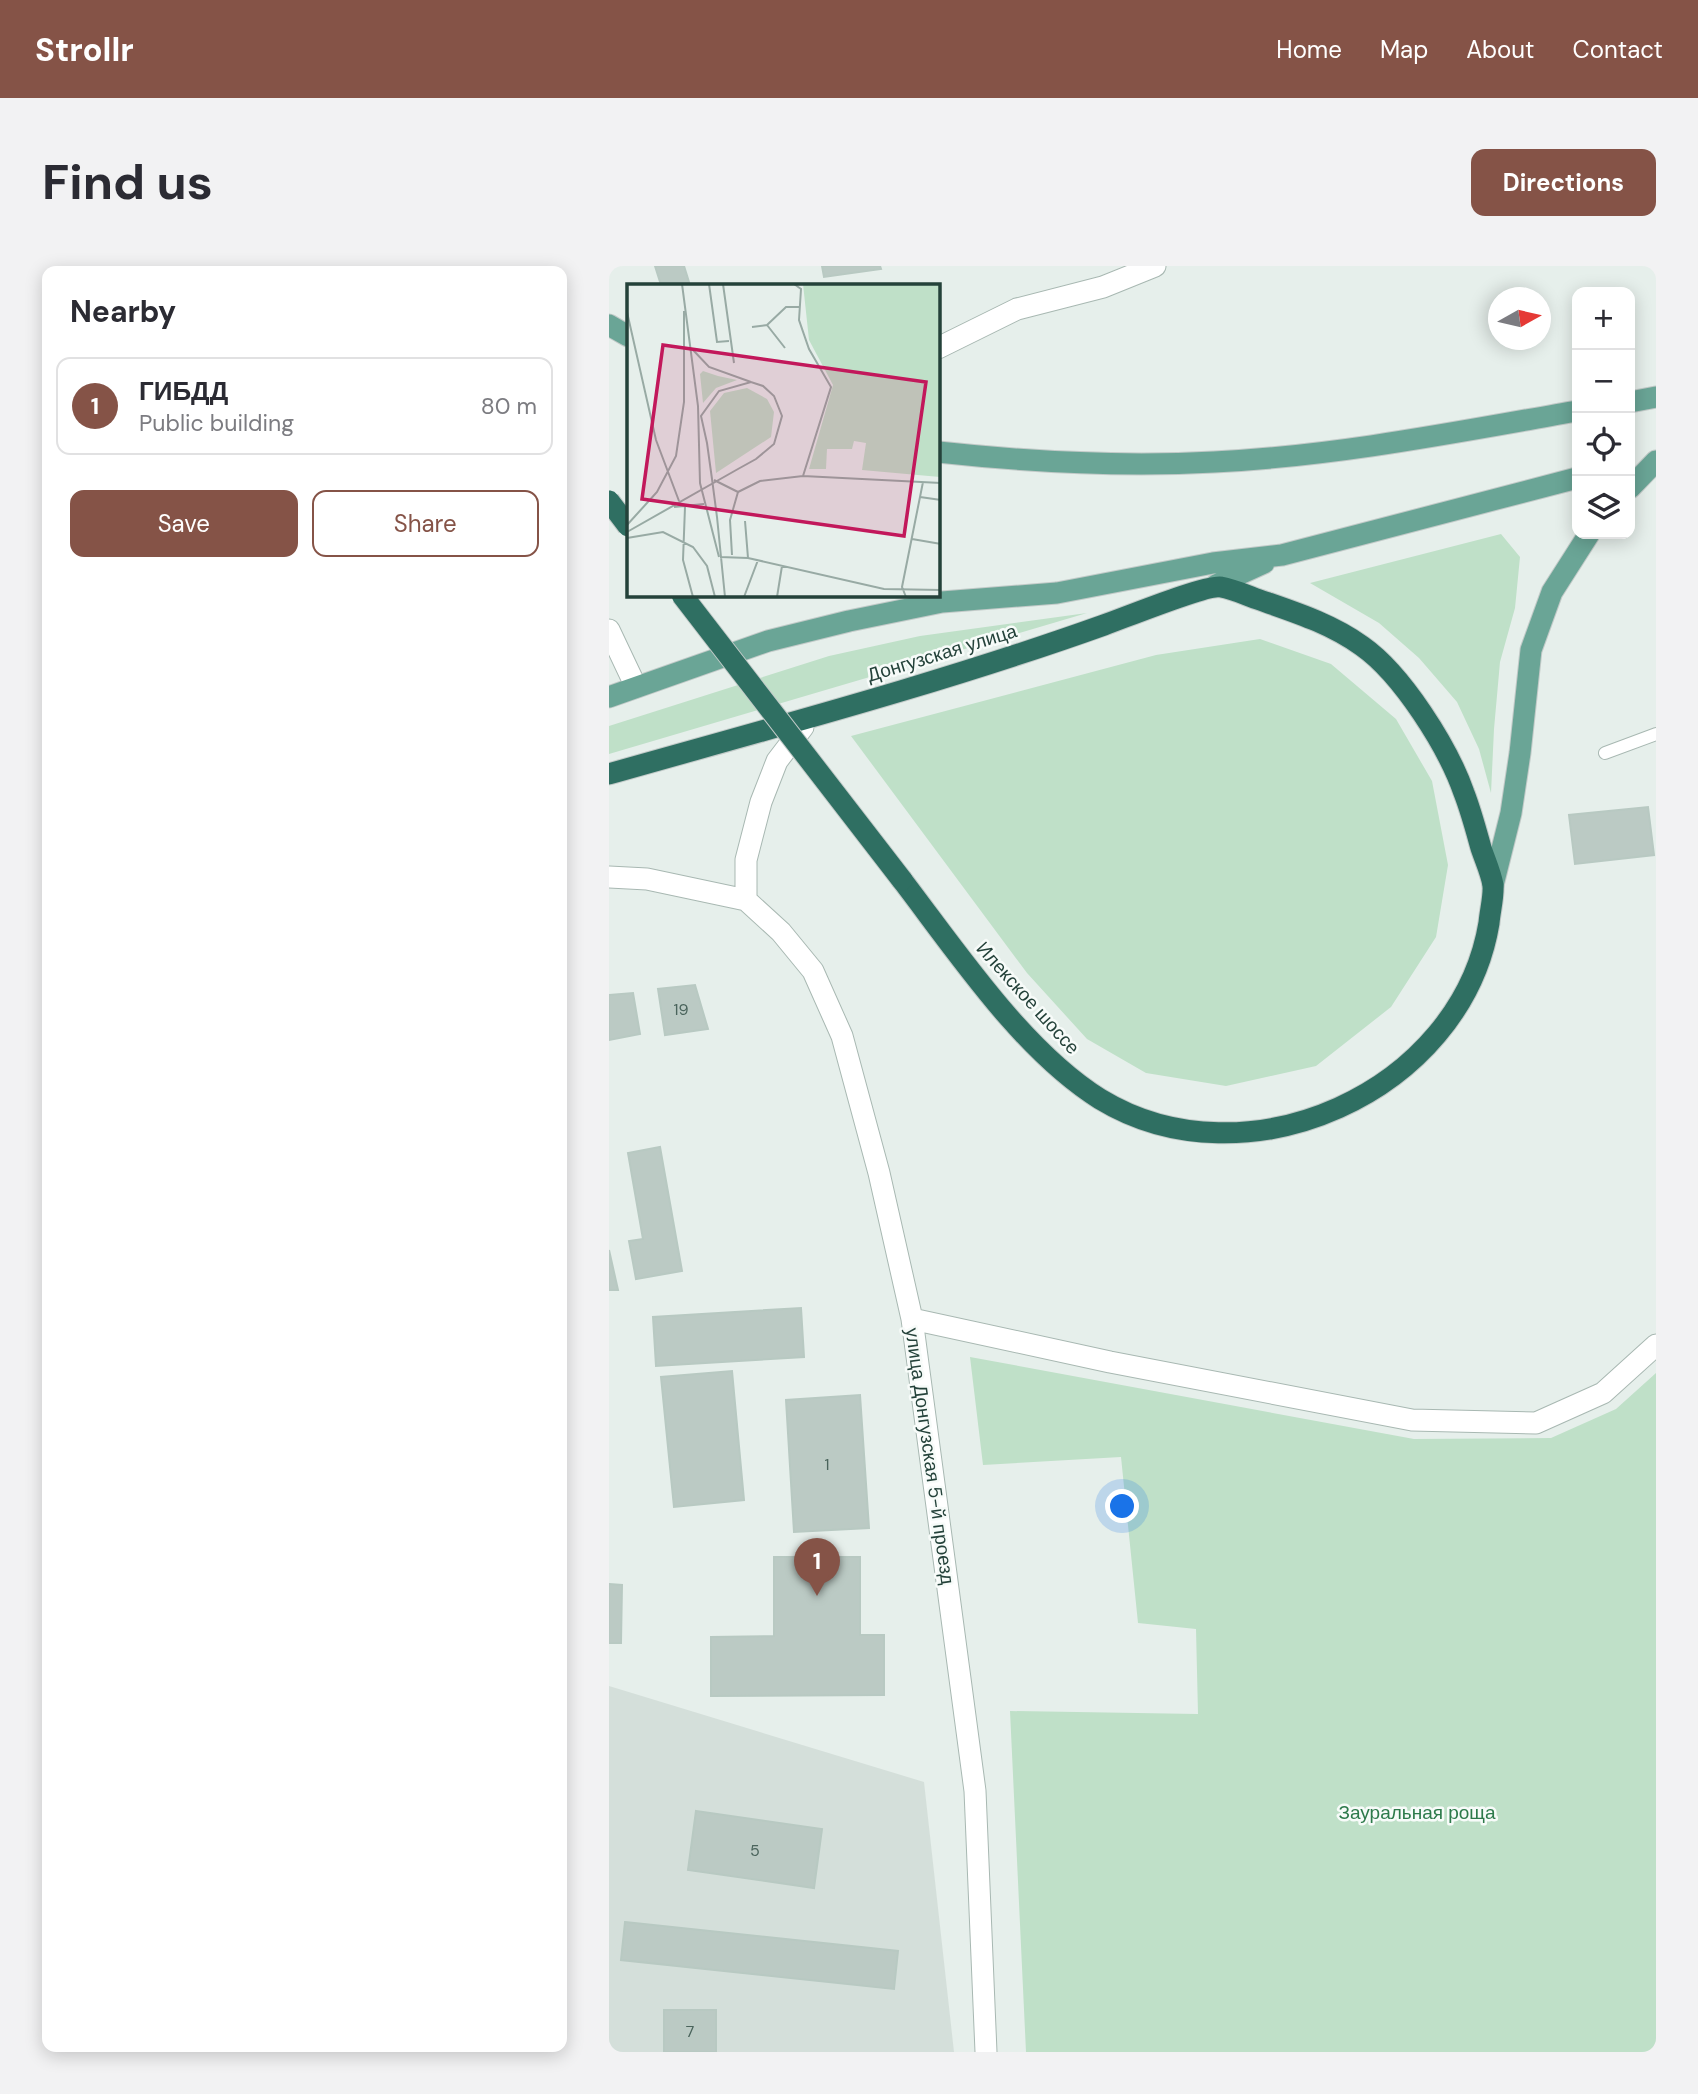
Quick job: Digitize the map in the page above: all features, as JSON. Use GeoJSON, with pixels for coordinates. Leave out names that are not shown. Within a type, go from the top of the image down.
{"type":"FeatureCollection","features":[{"type":"Feature","properties":{"kind":"highway"},"geometry":{"type":"LineString","coordinates":[[609,501],[627,525]]}},
{"type":"Feature","properties":{"kind":"highway"},"geometry":{"type":"LineString","coordinates":[[1216,585],[1320,621],[1364,647],[1402,684],[1429,724],[1463,789],[1493,886]]}},
{"type":"Feature","properties":{"kind":"highway","name":"Донгузская улица"},"geometry":{"type":"LineString","coordinates":[[609,774],[811,717],[1044,646],[1216,585]]}},
{"type":"Feature","properties":{"kind":"highway","name":"Илекское шоссе"},"geometry":{"type":"LineString","coordinates":[[684,597],[987,991],[1054,1066],[1099,1098],[1134,1116],[1176,1128],[1216,1133],[1252,1132],[1294,1125],[1337,1110],[1377,1088],[1423,1051],[1455,1012],[1476,970],[1488,926],[1493,886]]}},
{"type":"Feature","properties":{"kind":"main road"},"geometry":{"type":"LineString","coordinates":[[609,325],[627,335]]}},
{"type":"Feature","properties":{"kind":"main road"},"geometry":{"type":"LineString","coordinates":[[1635,401],[1656,397]]}},
{"type":"Feature","properties":{"kind":"main road"},"geometry":{"type":"LineString","coordinates":[[940,452],[1027,461],[1129,464],[1214,462],[1297,455],[1416,439],[1572,412]]}},
{"type":"Feature","properties":{"kind":"main road"},"geometry":{"type":"LineString","coordinates":[[1635,463],[1656,459]]}},
{"type":"Feature","properties":{"kind":"main road"},"geometry":{"type":"LineString","coordinates":[[1635,482],[1656,459]]}},
{"type":"Feature","properties":{"kind":"main road","name":"Донгузская улица"},"geometry":{"type":"LineString","coordinates":[[609,697],[768,641],[849,621],[942,603],[1057,593],[1213,563],[1282,555],[1572,479]]}},
{"type":"Feature","properties":{"kind":"main road"},"geometry":{"type":"LineString","coordinates":[[1493,886],[1511,813],[1531,650],[1552,592],[1586,539]]}},
{"type":"Feature","properties":{"kind":"main road","name":"Донгузская улица"},"geometry":{"type":"LineString","coordinates":[[1216,585],[1282,555]]}},
{"type":"Feature","properties":{"kind":"street"},"geometry":{"type":"LineString","coordinates":[[940,347],[1017,309],[1104,287],[1155,266]]}},
{"type":"Feature","properties":{"kind":"street"},"geometry":{"type":"LineString","coordinates":[[609,524],[627,518]]}},
{"type":"Feature","properties":{"kind":"street"},"geometry":{"type":"LineString","coordinates":[[609,630],[636,687]]}},
{"type":"Feature","properties":{"kind":"street"},"geometry":{"type":"LineString","coordinates":[[609,877],[647,879],[746,900],[746,860],[761,802],[776,761],[811,717]]}},
{"type":"Feature","properties":{"kind":"street","name":"улица Донгузская 5-й проезд"},"geometry":{"type":"LineString","coordinates":[[746,900],[781,932],[813,971],[842,1036],[879,1173],[912,1319],[975,1791],[986,2052]]}},
{"type":"Feature","properties":{"kind":"street"},"geometry":{"type":"LineString","coordinates":[[912,1319],[1110,1362],[1412,1420],[1536,1423],[1603,1393],[1656,1345]]}},
{"type":"Feature","properties":{"kind":"lane"},"geometry":{"type":"LineString","coordinates":[[1605,753],[1656,734]]}},
{"type":"Feature","properties":{"kind":"shaded area"},"geometry":{"type":"Polygon","coordinates":[[[609,1686],[924,1782],[954,2052],[609,2052],[609,1686]]]}},
{"type":"Feature","properties":{"kind":"green space"},"geometry":{"type":"Polygon","coordinates":[[[1501,534],[1520,557],[1515,608],[1500,662],[1491,793],[1479,749],[1457,702],[1419,658],[1379,623],[1310,583],[1501,534]]]}},
{"type":"Feature","properties":{"kind":"green space"},"geometry":{"type":"Polygon","coordinates":[[[1087,613],[609,754],[609,726],[829,656],[920,636],[1087,613]]]}},
{"type":"Feature","properties":{"kind":"green space"},"geometry":{"type":"Polygon","coordinates":[[[1260,639],[1331,664],[1396,719],[1432,781],[1448,865],[1436,937],[1391,1007],[1316,1066],[1226,1086],[1146,1073],[1087,1039],[1027,973],[851,736],[1156,655],[1260,639]]]}},
{"type":"Feature","properties":{"kind":"green space","name":"Зауральная роща"},"geometry":{"type":"Polygon","coordinates":[[[970,1357],[1414,1439],[1551,1438],[1616,1409],[1656,1373],[1656,2052],[1026,2052],[1010,1711],[1198,1714],[1196,1629],[1138,1623],[1121,1457],[983,1465],[970,1357]]]}},
{"type":"Feature","properties":{"kind":"building"},"geometry":{"type":"Polygon","coordinates":[[[655,266],[684,266],[689,282],[661,284],[655,266]]]}},
{"type":"Feature","properties":{"kind":"building"},"geometry":{"type":"Polygon","coordinates":[[[822,266],[880,266],[881,269],[824,277],[822,266]]]}},
{"type":"Feature","properties":{"kind":"building"},"geometry":{"type":"Polygon","coordinates":[[[1648,807],[1654,855],[1575,864],[1569,815],[1648,807]]]}},
{"type":"Feature","properties":{"kind":"building"},"geometry":{"type":"Polygon","coordinates":[[[695,985],[708,1029],[665,1035],[658,989],[695,985]]]}},
{"type":"Feature","properties":{"kind":"building"},"geometry":{"type":"Polygon","coordinates":[[[633,993],[640,1034],[609,1040],[609,995],[633,993]]]}},
{"type":"Feature","properties":{"kind":"building"},"geometry":{"type":"Polygon","coordinates":[[[660,1147],[682,1271],[636,1279],[629,1241],[643,1239],[628,1153],[660,1147]]]}},
{"type":"Feature","properties":{"kind":"building"},"geometry":{"type":"Polygon","coordinates":[[[609,1250],[618,1290],[609,1290],[609,1250]]]}},
{"type":"Feature","properties":{"kind":"building"},"geometry":{"type":"Polygon","coordinates":[[[801,1308],[804,1357],[656,1366],[653,1317],[801,1308]]]}},
{"type":"Feature","properties":{"kind":"building"},"geometry":{"type":"Polygon","coordinates":[[[732,1371],[744,1500],[674,1507],[661,1377],[732,1371]]]}},
{"type":"Feature","properties":{"kind":"building"},"geometry":{"type":"Polygon","coordinates":[[[860,1395],[869,1528],[794,1532],[786,1400],[860,1395]]]}},
{"type":"Feature","properties":{"kind":"building"},"geometry":{"type":"Polygon","coordinates":[[[774,1557],[860,1557],[860,1635],[884,1635],[884,1695],[711,1696],[711,1637],[774,1636],[774,1557]]]}},
{"type":"Feature","properties":{"kind":"building"},"geometry":{"type":"Polygon","coordinates":[[[609,1584],[622,1585],[621,1643],[609,1643],[609,1584]]]}},
{"type":"Feature","properties":{"kind":"building"},"geometry":{"type":"Polygon","coordinates":[[[696,1811],[822,1829],[814,1888],[688,1870],[696,1811]]]}},
{"type":"Feature","properties":{"kind":"building"},"geometry":{"type":"Polygon","coordinates":[[[625,1922],[898,1951],[894,1989],[621,1960],[625,1922]]]}},
{"type":"Feature","properties":{"kind":"building"},"geometry":{"type":"Polygon","coordinates":[[[664,2010],[716,2010],[716,2052],[664,2052],[664,2010]]]}},
{"type":"Feature","properties":{"kind":"place","name":"ГИБДД"},"geometry":{"type":"Point","coordinates":[817,1596]}}]}
